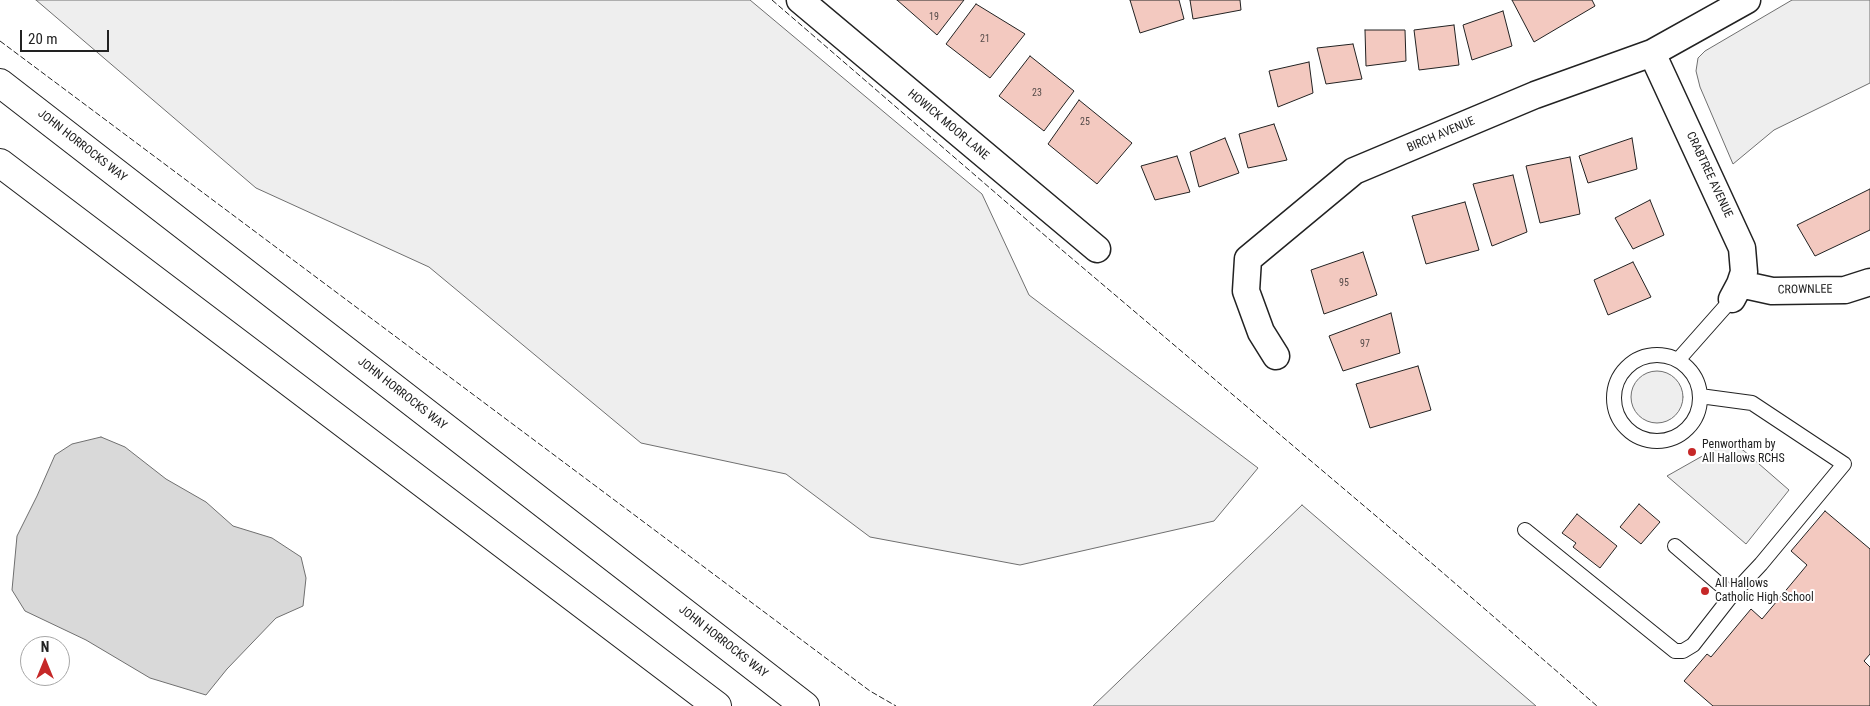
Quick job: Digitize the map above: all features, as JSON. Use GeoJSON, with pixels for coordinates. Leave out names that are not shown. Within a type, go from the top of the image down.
{"type":"FeatureCollection","features":[{"type":"Feature","properties":{"kind":"highway","name":"JOHN HORROCKS WAY"},"geometry":{"type":"LineString","coordinates":[[0,82],[805,706]]}},
{"type":"Feature","properties":{"kind":"highway"},"geometry":{"type":"LineString","coordinates":[[0,163],[717,706]]}},
{"type":"Feature","properties":{"kind":"street","name":"HOWICK MOOR LANE"},"geometry":{"type":"LineString","coordinates":[[800,0],[1096,249]]}},
{"type":"Feature","properties":{"kind":"street","name":"BIRCH AVENUE"},"geometry":{"type":"LineString","coordinates":[[1276,356],[1261,332],[1246,290],[1248,259],[1354,172],[1535,95],[1652,53],[1747,0]]}},
{"type":"Feature","properties":{"kind":"street","name":"CRABTREE AVENUE"},"geometry":{"type":"LineString","coordinates":[[1652,53],[1742,248],[1744,272],[1736,292]]}},
{"type":"Feature","properties":{"kind":"street","name":"CROWNLEE"},"geometry":{"type":"LineString","coordinates":[[1736,292],[1845,290],[1870,282]]}},
{"type":"Feature","properties":{"kind":"lane"},"geometry":{"type":"LineString","coordinates":[[1678,360],[1736,292]]}},
{"type":"Feature","properties":{"kind":"lane"},"geometry":{"type":"LineString","coordinates":[[1651,355],[1665,356],[1678,360],[1690,370],[1697,382],[1700,396],[1698,410],[1692,423],[1682,433],[1670,440],[1655,442],[1641,439],[1629,432],[1620,421],[1614,408],[1613,393],[1625,368],[1637,359],[1651,355]]}},
{"type":"Feature","properties":{"kind":"lane"},"geometry":{"type":"LineString","coordinates":[[1525,530],[1675,651],[1682,651],[1693,645],[1732,595],[1844,464],[1752,403],[1700,396]]}},
{"type":"Feature","properties":{"kind":"lane"},"geometry":{"type":"LineString","coordinates":[[1675,546],[1732,595]]}},
{"type":"Feature","properties":{"kind":"shaded area"},"geometry":{"type":"Polygon","coordinates":[[[36,0],[750,0],[982,194],[1029,295],[1258,468],[1214,521],[1020,565],[870,537],[786,474],[641,443],[429,267],[256,188],[36,0]]]}},
{"type":"Feature","properties":{"kind":"shaded area"},"geometry":{"type":"Polygon","coordinates":[[[1792,0],[1870,0],[1870,83],[1774,130],[1733,164],[1700,87],[1696,71],[1698,58],[1705,51],[1792,0]]]}},
{"type":"Feature","properties":{"kind":"shaded area"},"geometry":{"type":"Polygon","coordinates":[[[1652,371],[1662,371],[1676,378],[1683,392],[1683,402],[1676,416],[1662,423],[1652,423],[1642,419],[1635,412],[1631,402],[1631,392],[1635,382],[1642,375],[1652,371]]]}},
{"type":"Feature","properties":{"kind":"shaded area"},"geometry":{"type":"Polygon","coordinates":[[[101,437],[125,447],[166,479],[206,502],[233,526],[272,538],[301,557],[306,578],[303,606],[276,618],[227,669],[206,695],[150,678],[86,640],[25,611],[12,590],[17,536],[55,455],[72,444],[101,437]]]}},
{"type":"Feature","properties":{"kind":"shaded area"},"geometry":{"type":"Polygon","coordinates":[[[1736,447],[1743,450],[1789,490],[1746,544],[1667,476],[1713,450],[1736,447]]]}},
{"type":"Feature","properties":{"kind":"shaded area"},"geometry":{"type":"Polygon","coordinates":[[[1302,505],[1536,706],[1093,706],[1302,505]]]}},
{"type":"Feature","properties":{"kind":"building"},"geometry":{"type":"Polygon","coordinates":[[[897,0],[964,0],[937,35],[897,0]]]}},
{"type":"Feature","properties":{"kind":"building"},"geometry":{"type":"Polygon","coordinates":[[[1130,0],[1179,0],[1184,19],[1140,33],[1130,0]]]}},
{"type":"Feature","properties":{"kind":"building"},"geometry":{"type":"Polygon","coordinates":[[[1190,0],[1240,0],[1241,10],[1193,19],[1190,0]]]}},
{"type":"Feature","properties":{"kind":"building"},"geometry":{"type":"Polygon","coordinates":[[[1512,0],[1592,0],[1595,6],[1534,42],[1512,0]]]}},
{"type":"Feature","properties":{"kind":"building"},"geometry":{"type":"Polygon","coordinates":[[[976,4],[1025,34],[990,78],[946,44],[976,4]]]}},
{"type":"Feature","properties":{"kind":"building"},"geometry":{"type":"Polygon","coordinates":[[[1503,11],[1512,46],[1472,60],[1463,25],[1503,11]]]}},
{"type":"Feature","properties":{"kind":"building"},"geometry":{"type":"Polygon","coordinates":[[[1454,25],[1459,65],[1419,70],[1414,30],[1454,25]]]}},
{"type":"Feature","properties":{"kind":"building"},"geometry":{"type":"Polygon","coordinates":[[[1365,30],[1405,30],[1406,61],[1366,66],[1365,30]]]}},
{"type":"Feature","properties":{"kind":"building"},"geometry":{"type":"Polygon","coordinates":[[[1353,44],[1362,79],[1326,84],[1317,48],[1353,44]]]}},
{"type":"Feature","properties":{"kind":"building"},"geometry":{"type":"Polygon","coordinates":[[[1030,56],[1074,91],[1044,131],[999,96],[1030,56]]]}},
{"type":"Feature","properties":{"kind":"building"},"geometry":{"type":"Polygon","coordinates":[[[1309,62],[1313,93],[1278,107],[1269,71],[1309,62]]]}},
{"type":"Feature","properties":{"kind":"building"},"geometry":{"type":"Polygon","coordinates":[[[1079,100],[1132,143],[1097,184],[1048,144],[1079,100]]]}},
{"type":"Feature","properties":{"kind":"building"},"geometry":{"type":"Polygon","coordinates":[[[1274,124],[1287,160],[1248,168],[1239,134],[1274,124]]]}},
{"type":"Feature","properties":{"kind":"building"},"geometry":{"type":"Polygon","coordinates":[[[1225,138],[1239,173],[1199,187],[1190,152],[1225,138]]]}},
{"type":"Feature","properties":{"kind":"building"},"geometry":{"type":"Polygon","coordinates":[[[1632,138],[1637,169],[1588,183],[1579,156],[1632,138]]]}},
{"type":"Feature","properties":{"kind":"building"},"geometry":{"type":"Polygon","coordinates":[[[1177,156],[1190,192],[1155,200],[1141,166],[1177,156]]]}},
{"type":"Feature","properties":{"kind":"building"},"geometry":{"type":"Polygon","coordinates":[[[1570,157],[1580,214],[1540,223],[1526,166],[1570,157]]]}},
{"type":"Feature","properties":{"kind":"building"},"geometry":{"type":"Polygon","coordinates":[[[1513,175],[1527,232],[1492,246],[1473,184],[1513,175]]]}},
{"type":"Feature","properties":{"kind":"building"},"geometry":{"type":"Polygon","coordinates":[[[1870,189],[1870,230],[1815,256],[1797,225],[1870,189]]]}},
{"type":"Feature","properties":{"kind":"building"},"geometry":{"type":"Polygon","coordinates":[[[1650,200],[1664,235],[1633,249],[1615,218],[1650,200]]]}},
{"type":"Feature","properties":{"kind":"building"},"geometry":{"type":"Polygon","coordinates":[[[1465,202],[1479,250],[1426,264],[1412,216],[1465,202]]]}},
{"type":"Feature","properties":{"kind":"building"},"geometry":{"type":"Polygon","coordinates":[[[1363,252],[1377,295],[1324,314],[1311,270],[1363,252]]]}},
{"type":"Feature","properties":{"kind":"building"},"geometry":{"type":"Polygon","coordinates":[[[1633,262],[1651,297],[1608,315],[1594,280],[1633,262]]]}},
{"type":"Feature","properties":{"kind":"building"},"geometry":{"type":"Polygon","coordinates":[[[1391,313],[1400,353],[1343,371],[1329,336],[1391,313]]]}},
{"type":"Feature","properties":{"kind":"building"},"geometry":{"type":"Polygon","coordinates":[[[1418,366],[1431,410],[1370,428],[1356,384],[1418,366]]]}},
{"type":"Feature","properties":{"kind":"building"},"geometry":{"type":"Polygon","coordinates":[[[1639,504],[1660,522],[1641,544],[1620,527],[1639,504]]]}},
{"type":"Feature","properties":{"kind":"building"},"geometry":{"type":"Polygon","coordinates":[[[1825,511],[1870,549],[1870,654],[1864,661],[1870,667],[1870,706],[1713,706],[1684,681],[1707,654],[1711,657],[1751,609],[1762,619],[1807,565],[1791,551],[1825,511]]]}},
{"type":"Feature","properties":{"kind":"building"},"geometry":{"type":"Polygon","coordinates":[[[1577,514],[1617,546],[1600,568],[1573,547],[1576,543],[1562,533],[1577,514]]]}},
{"type":"Feature","properties":{"kind":"fence"},"geometry":{"type":"LineString","coordinates":[[772,0],[1597,706]]}},
{"type":"Feature","properties":{"kind":"fence"},"geometry":{"type":"LineString","coordinates":[[0,41],[870,691],[896,706]]}},
{"type":"Feature","properties":{"kind":"place","name":"Penwortham by All Hallows RCHS"},"geometry":{"type":"Point","coordinates":[1692,452]}},
{"type":"Feature","properties":{"kind":"place","name":"All Hallows Catholic High School"},"geometry":{"type":"Point","coordinates":[1705,591]}}]}
